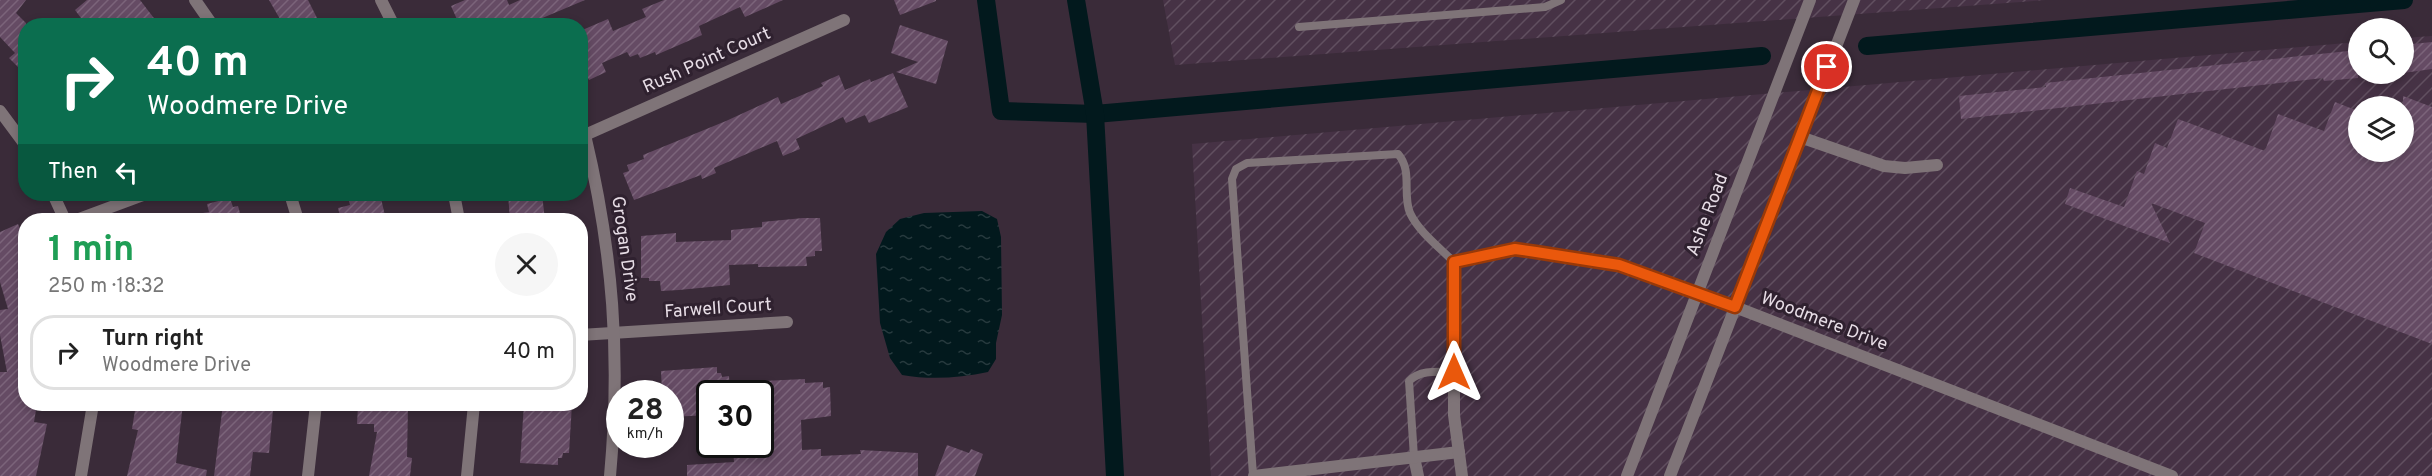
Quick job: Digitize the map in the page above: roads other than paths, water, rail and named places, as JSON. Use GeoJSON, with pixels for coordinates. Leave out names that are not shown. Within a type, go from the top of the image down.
{"type":"FeatureCollection","features":[{"type":"Feature","properties":{"kind":"street"},"geometry":{"type":"LineString","coordinates":[[195,0],[207,18]]}},
{"type":"Feature","properties":{"kind":"street","name":"Ashe Road"},"geometry":{"type":"LineString","coordinates":[[1627,476],[1810,0]]}},
{"type":"Feature","properties":{"kind":"street"},"geometry":{"type":"LineString","coordinates":[[1670,476],[1854,0]]}},
{"type":"Feature","properties":{"kind":"street"},"geometry":{"type":"LineString","coordinates":[[383,1],[390,18]]}},
{"type":"Feature","properties":{"kind":"street","name":"Rush Point Court"},"geometry":{"type":"LineString","coordinates":[[588,134],[844,20]]}},
{"type":"Feature","properties":{"kind":"street"},"geometry":{"type":"LineString","coordinates":[[0,111],[18,135]]}},
{"type":"Feature","properties":{"kind":"street"},"geometry":{"type":"LineString","coordinates":[[1800,137],[1884,166],[1905,168],[1937,165]]}},
{"type":"Feature","properties":{"kind":"street","name":"Grogan Drive"},"geometry":{"type":"LineString","coordinates":[[588,149],[606,236],[615,333],[616,383],[610,476]]}},
{"type":"Feature","properties":{"kind":"street"},"geometry":{"type":"LineString","coordinates":[[95,213],[127,201]]}},
{"type":"Feature","properties":{"kind":"street","name":"Woodmere Drive"},"geometry":{"type":"LineString","coordinates":[[1454,262],[1515,249],[1619,265],[1735,307],[2172,476]]}},
{"type":"Feature","properties":{"kind":"street"},"geometry":{"type":"LineString","coordinates":[[1454,262],[1454,415],[1462,476]]}},
{"type":"Feature","properties":{"kind":"street","name":"Farwell Court"},"geometry":{"type":"LineString","coordinates":[[588,335],[787,322]]}},
{"type":"Feature","properties":{"kind":"street"},"geometry":{"type":"LineString","coordinates":[[81,476],[92,411]]}},
{"type":"Feature","properties":{"kind":"street"},"geometry":{"type":"LineString","coordinates":[[308,476],[314,411]]}},
{"type":"Feature","properties":{"kind":"street"},"geometry":{"type":"LineString","coordinates":[[467,476],[473,411]]}},
{"type":"Feature","properties":{"kind":"street"},"geometry":{"type":"LineString","coordinates":[[1254,476],[1459,452]]}},
{"type":"Feature","properties":{"kind":"street"},"geometry":{"type":"LineString","coordinates":[[1414,458],[1418,476]]}},
{"type":"Feature","properties":{"kind":"lane"},"geometry":{"type":"LineString","coordinates":[[1299,27],[1545,7],[1561,0]]}},
{"type":"Feature","properties":{"kind":"lane"},"geometry":{"type":"LineString","coordinates":[[1254,476],[1232,178],[1236,169],[1247,163],[1398,154],[1406,168],[1409,210],[1417,225],[1454,262]]}},
{"type":"Feature","properties":{"kind":"lane"},"geometry":{"type":"LineString","coordinates":[[1414,458],[1409,381],[1416,375],[1426,372],[1454,372]]}},
{"type":"Feature","properties":{"kind":"water"},"geometry":{"type":"Polygon","coordinates":[[[982,211],[997,219],[1001,237],[1002,315],[996,343],[996,359],[988,372],[977,374],[934,378],[902,375],[890,358],[880,323],[876,254],[886,232],[900,219],[924,213],[982,211]]]}},
{"type":"Feature","properties":{"kind":"waterway"},"geometry":{"type":"LineString","coordinates":[[986,0],[1001,111],[1095,114],[1762,56]]}},
{"type":"Feature","properties":{"kind":"waterway"},"geometry":{"type":"LineString","coordinates":[[1076,0],[1095,114],[1115,476]]}},
{"type":"Feature","properties":{"kind":"waterway"},"geometry":{"type":"LineString","coordinates":[[1867,46],[2404,0]]}}]}
